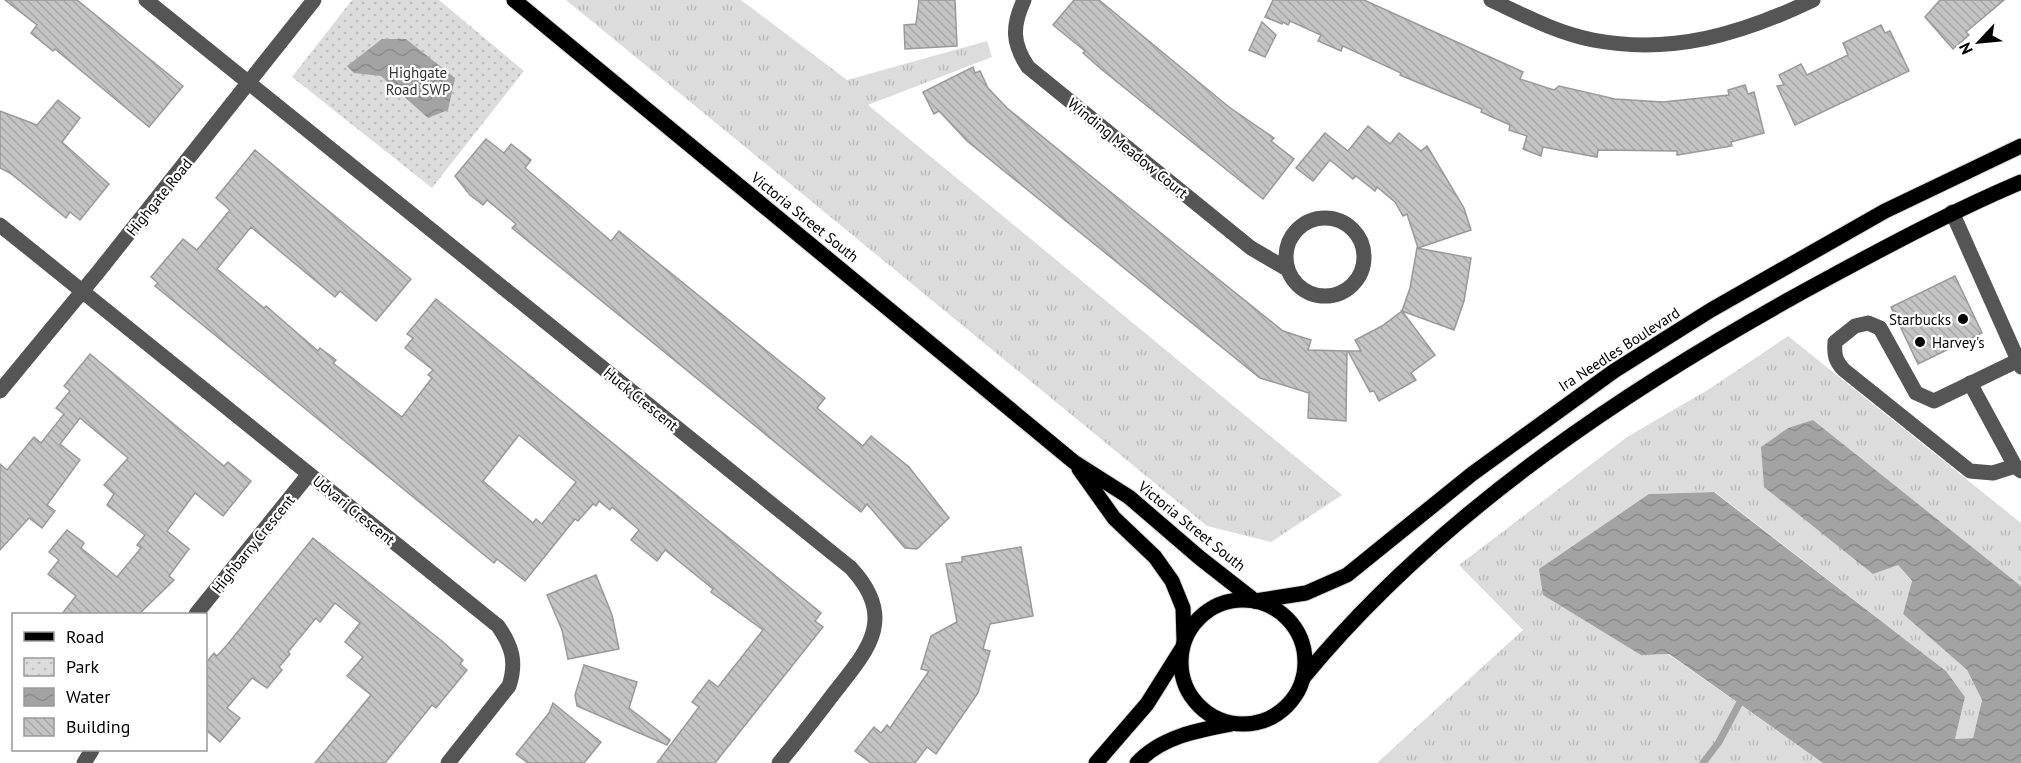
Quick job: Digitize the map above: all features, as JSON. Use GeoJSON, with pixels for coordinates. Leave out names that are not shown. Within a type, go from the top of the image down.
{"type":"FeatureCollection","features":[{"type":"Feature","properties":{"kind":"main road","name":"Victoria Street South"},"geometry":{"type":"LineString","coordinates":[[514,0],[1074,462],[1130,497],[1255,601]]}},
{"type":"Feature","properties":{"kind":"main road","name":"Ira Needles Boulevard"},"geometry":{"type":"LineString","coordinates":[[1255,601],[1306,593],[1347,575],[1472,474],[1614,371],[1711,310],[1885,211],[2021,146]]}},
{"type":"Feature","properties":{"kind":"main road"},"geometry":{"type":"LineString","coordinates":[[1137,763],[1145,754],[1198,729],[1254,723],[1280,712],[1295,696],[1303,678],[1367,605],[1441,538],[1514,478],[1618,404],[1695,354],[1783,302],[1952,212],[2021,182]]}},
{"type":"Feature","properties":{"kind":"main road","name":"Victoria Street South"},"geometry":{"type":"LineString","coordinates":[[1074,462],[1114,519],[1155,557],[1172,581],[1183,608],[1182,646]]}},
{"type":"Feature","properties":{"kind":"main road"},"geometry":{"type":"LineString","coordinates":[[1096,763],[1147,704],[1193,624],[1212,608],[1237,600],[1255,601],[1282,614],[1297,632],[1304,652],[1303,678]]}},
{"type":"Feature","properties":{"kind":"main road"},"geometry":{"type":"LineString","coordinates":[[1182,646],[1183,678],[1194,700],[1208,714],[1234,724]]}},
{"type":"Feature","properties":{"kind":"street","name":"Huck Crescent"},"geometry":{"type":"LineString","coordinates":[[146,0],[832,553],[862,581],[870,594],[876,623],[866,654],[779,763]]}},
{"type":"Feature","properties":{"kind":"street","name":"Highgate Road"},"geometry":{"type":"LineString","coordinates":[[0,391],[83,291],[314,0]]}},
{"type":"Feature","properties":{"kind":"street","name":"Winding Meadow Court"},"geometry":{"type":"LineString","coordinates":[[1024,0],[1014,27],[1014,41],[1028,67],[1251,248],[1287,269],[1293,281],[1303,291],[1329,297],[1342,293],[1353,285],[1364,261],[1363,247],[1348,226],[1325,218],[1313,219],[1297,229],[1287,245],[1287,269]]}},
{"type":"Feature","properties":{"kind":"street"},"geometry":{"type":"LineString","coordinates":[[1491,0],[1544,24],[1592,40],[1640,45],[1701,41],[1763,24],[1813,0]]}},
{"type":"Feature","properties":{"kind":"street"},"geometry":{"type":"LineString","coordinates":[[1952,212],[2020,362],[1970,383],[1934,401],[1916,393],[1880,328],[1869,323],[1855,326],[1835,342],[1836,362],[1970,471],[1994,473],[2018,469],[1970,383]]}},
{"type":"Feature","properties":{"kind":"street","name":"Udvari Crescent"},"geometry":{"type":"LineString","coordinates":[[0,225],[498,626],[508,640],[513,655],[514,672],[509,686],[448,763]]}},
{"type":"Feature","properties":{"kind":"street","name":"Highbarry Crescent"},"geometry":{"type":"LineString","coordinates":[[198,613],[309,474]]}},
{"type":"Feature","properties":{"kind":"green space","name":"Highgate Road SWP"},"geometry":{"type":"Polygon","coordinates":[[[352,0],[439,0],[524,71],[432,188],[292,77],[352,0]]]}},
{"type":"Feature","properties":{"kind":"green space"},"geometry":{"type":"Polygon","coordinates":[[[566,0],[741,0],[847,80],[987,41],[992,57],[868,105],[1342,495],[1271,542],[1207,526],[566,0]]]}},
{"type":"Feature","properties":{"kind":"green space"},"geometry":{"type":"Polygon","coordinates":[[[1788,336],[2021,523],[2021,586],[1813,420],[1898,565],[1912,582],[1903,614],[1967,670],[1982,700],[1973,738],[1955,739],[1965,697],[1946,671],[1715,492],[1649,494],[1641,655],[1668,654],[1823,763],[1377,763],[1523,630],[1459,565],[1627,437],[1711,388],[1788,336]]]}},
{"type":"Feature","properties":{"kind":"water"},"geometry":{"type":"Polygon","coordinates":[[[382,39],[406,39],[455,78],[448,110],[428,118],[381,76],[354,73],[347,66],[382,39]]]}},
{"type":"Feature","properties":{"kind":"water"},"geometry":{"type":"Polygon","coordinates":[[[1813,420],[2021,586],[2021,763],[1823,763],[1669,654],[1641,655],[1543,595],[1539,569],[1649,494],[1714,492],[1946,671],[1965,697],[1955,739],[1973,738],[1982,700],[1967,670],[1903,614],[1912,581],[1898,565],[1873,574],[1764,487],[1761,447],[1788,428],[1813,420]]]}},
{"type":"Feature","properties":{"kind":"building"},"geometry":{"type":"Polygon","coordinates":[[[5,0],[77,0],[183,86],[149,127],[55,49],[53,51],[31,33],[37,25],[5,0]]]}},
{"type":"Feature","properties":{"kind":"building"},"geometry":{"type":"Polygon","coordinates":[[[919,0],[955,0],[957,46],[905,49],[904,25],[916,24],[919,0]]]}},
{"type":"Feature","properties":{"kind":"building"},"geometry":{"type":"Polygon","coordinates":[[[1074,0],[1099,0],[1229,107],[1274,138],[1271,141],[1294,159],[1263,199],[1101,69],[1083,53],[1085,51],[1053,25],[1074,0]]]}},
{"type":"Feature","properties":{"kind":"building"},"geometry":{"type":"Polygon","coordinates":[[[1273,0],[1364,0],[1523,72],[1520,79],[1554,90],[1559,86],[1615,99],[1663,102],[1729,95],[1728,90],[1745,85],[1748,94],[1754,92],[1764,133],[1731,142],[1732,146],[1677,155],[1677,151],[1598,150],[1597,157],[1543,147],[1541,156],[1523,149],[1527,136],[1509,130],[1510,125],[1481,112],[1482,109],[1400,75],[1401,73],[1343,46],[1341,51],[1318,41],[1321,35],[1290,21],[1288,25],[1265,17],[1273,0]]]}},
{"type":"Feature","properties":{"kind":"building"},"geometry":{"type":"Polygon","coordinates":[[[1940,0],[2004,0],[1966,32],[1969,35],[1953,49],[1925,17],[1940,0]]]}},
{"type":"Feature","properties":{"kind":"building"},"geometry":{"type":"Polygon","coordinates":[[[1262,22],[1276,35],[1265,57],[1249,50],[1262,22]]]}},
{"type":"Feature","properties":{"kind":"building"},"geometry":{"type":"Polygon","coordinates":[[[1881,25],[1885,33],[1890,31],[1909,71],[1795,125],[1777,86],[1784,85],[1779,75],[1801,64],[1807,75],[1848,55],[1843,43],[1881,25]]]}},
{"type":"Feature","properties":{"kind":"building"},"geometry":{"type":"Polygon","coordinates":[[[973,67],[975,73],[980,71],[988,88],[1007,108],[1187,254],[1283,331],[1311,340],[1308,350],[1347,351],[1346,421],[1308,418],[1309,393],[1260,378],[967,141],[939,111],[934,114],[923,92],[973,67]]]}},
{"type":"Feature","properties":{"kind":"building"},"geometry":{"type":"Polygon","coordinates":[[[58,100],[80,118],[62,142],[109,184],[80,220],[70,212],[66,218],[10,173],[0,168],[0,111],[37,125],[58,100]]]}},
{"type":"Feature","properties":{"kind":"building"},"geometry":{"type":"Polygon","coordinates":[[[1368,126],[1390,144],[1399,133],[1421,151],[1427,146],[1464,208],[1471,230],[1418,248],[1407,214],[1403,216],[1395,202],[1377,187],[1375,191],[1356,176],[1353,179],[1330,160],[1313,181],[1296,168],[1325,133],[1348,151],[1368,126]]]}},
{"type":"Feature","properties":{"kind":"building"},"geometry":{"type":"Polygon","coordinates":[[[486,139],[504,153],[511,144],[531,160],[525,168],[611,241],[619,231],[825,398],[817,408],[863,446],[871,436],[909,467],[949,518],[917,549],[905,548],[867,504],[861,512],[512,228],[516,224],[487,200],[483,205],[470,195],[455,176],[486,139]]]}},
{"type":"Feature","properties":{"kind":"building"},"geometry":{"type":"Polygon","coordinates":[[[255,150],[411,279],[376,321],[340,291],[335,297],[251,227],[217,269],[264,308],[266,306],[318,351],[320,348],[336,360],[333,363],[402,417],[432,378],[428,375],[433,370],[405,348],[413,338],[407,334],[436,299],[821,613],[815,621],[823,627],[715,763],[657,763],[699,707],[692,702],[709,680],[718,687],[763,630],[711,592],[713,589],[665,550],[657,561],[631,540],[639,530],[612,507],[610,510],[599,501],[596,506],[593,504],[578,521],[575,519],[525,581],[497,559],[494,563],[155,286],[158,283],[151,277],[183,239],[197,250],[230,210],[216,198],[255,150]],[[519,435],[483,481],[533,523],[536,519],[542,524],[576,482],[519,435]]]}},
{"type":"Feature","properties":{"kind":"building"},"geometry":{"type":"Polygon","coordinates":[[[1417,248],[1471,258],[1464,301],[1454,330],[1402,311],[1410,288],[1417,248]]]}},
{"type":"Feature","properties":{"kind":"building"},"geometry":{"type":"Polygon","coordinates":[[[1955,276],[1982,333],[1918,364],[1891,307],[1955,276]]]}},
{"type":"Feature","properties":{"kind":"building"},"geometry":{"type":"Polygon","coordinates":[[[1402,311],[1435,355],[1411,373],[1416,380],[1379,401],[1374,391],[1370,392],[1348,351],[1361,351],[1355,340],[1382,326],[1402,311]]]}},
{"type":"Feature","properties":{"kind":"building"},"geometry":{"type":"Polygon","coordinates":[[[90,354],[224,466],[228,462],[251,481],[223,516],[195,493],[167,531],[189,549],[169,576],[174,580],[140,613],[63,613],[76,596],[48,574],[59,560],[49,552],[67,530],[84,543],[81,548],[117,577],[141,548],[137,545],[145,535],[107,505],[114,494],[104,485],[128,458],[80,418],[60,444],[80,460],[47,505],[55,511],[42,528],[29,518],[0,550],[0,464],[7,470],[34,437],[41,443],[64,414],[56,408],[70,391],[64,386],[90,354]]]}},
{"type":"Feature","properties":{"kind":"building"},"geometry":{"type":"Polygon","coordinates":[[[313,538],[443,642],[463,660],[460,664],[467,670],[436,708],[432,705],[385,763],[315,763],[371,695],[347,676],[363,657],[345,642],[360,623],[335,603],[320,622],[316,618],[288,652],[290,654],[279,667],[282,670],[267,688],[252,678],[227,708],[240,718],[220,742],[207,731],[207,662],[214,653],[217,656],[313,538]]]}},
{"type":"Feature","properties":{"kind":"building"},"geometry":{"type":"Polygon","coordinates":[[[1021,547],[1033,616],[990,624],[983,649],[990,651],[978,693],[936,754],[927,747],[915,763],[871,763],[855,751],[874,727],[881,733],[887,725],[890,728],[929,671],[921,669],[931,636],[957,622],[946,564],[962,562],[962,557],[1021,547]]]}},
{"type":"Feature","properties":{"kind":"building"},"geometry":{"type":"Polygon","coordinates":[[[596,575],[612,615],[619,649],[568,659],[562,630],[547,595],[596,575]]]}},
{"type":"Feature","properties":{"kind":"building"},"geometry":{"type":"Polygon","coordinates":[[[584,665],[637,682],[629,708],[670,740],[667,745],[577,706],[575,695],[584,665]]]}},
{"type":"Feature","properties":{"kind":"building"},"geometry":{"type":"Polygon","coordinates":[[[553,703],[601,742],[584,763],[528,763],[516,754],[549,713],[553,703]]]}},
{"type":"Feature","properties":{"kind":"waterway"},"geometry":{"type":"LineString","coordinates":[[1703,763],[1719,742],[1739,704]]}},
{"type":"Feature","properties":{"kind":"place","name":"Starbucks"},"geometry":{"type":"Point","coordinates":[1963,319]}},
{"type":"Feature","properties":{"kind":"place","name":"Harvey's"},"geometry":{"type":"Point","coordinates":[1920,342]}}]}
